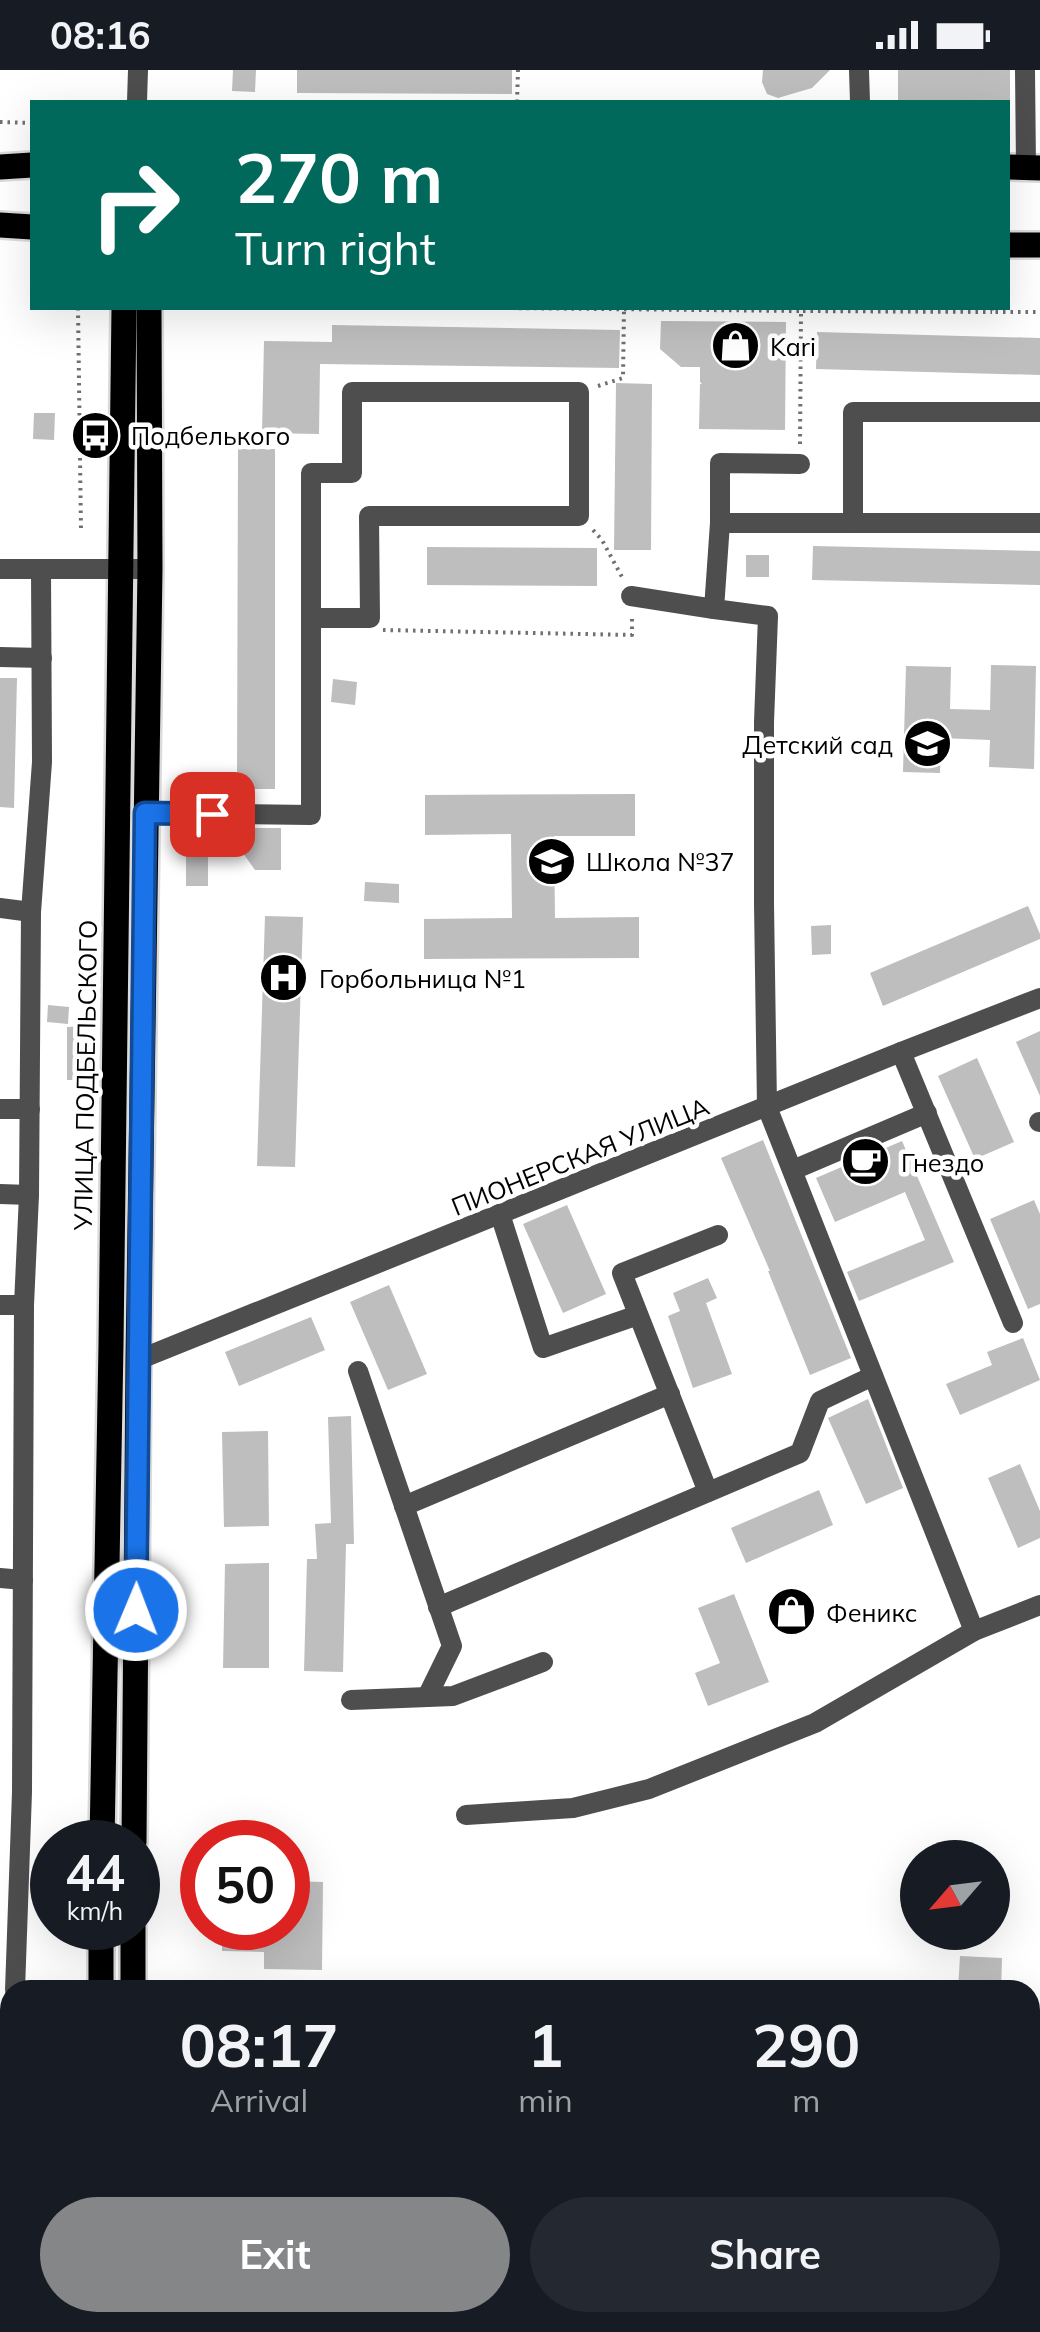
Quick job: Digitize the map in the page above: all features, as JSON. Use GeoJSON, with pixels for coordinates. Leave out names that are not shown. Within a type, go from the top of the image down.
{"type":"FeatureCollection","features":[{"type":"Feature","properties":{"kind":"main road"},"geometry":{"type":"LineString","coordinates":[[0,167],[30,165]]}},
{"type":"Feature","properties":{"kind":"main road"},"geometry":{"type":"LineString","coordinates":[[0,225],[30,227]]}},
{"type":"Feature","properties":{"kind":"main road"},"geometry":{"type":"LineString","coordinates":[[1010,245],[1040,245]]}},
{"type":"Feature","properties":{"kind":"main road","name":"УЛИЦА ПОДБЕЛЬСКОГО"},"geometry":{"type":"LineString","coordinates":[[102,1820],[124,310]]}},
{"type":"Feature","properties":{"kind":"main road"},"geometry":{"type":"LineString","coordinates":[[134,1820],[150,569],[148,310]]}},
{"type":"Feature","properties":{"kind":"main road"},"geometry":{"type":"LineString","coordinates":[[108,1548],[136,1549]]}},
{"type":"Feature","properties":{"kind":"main road"},"geometry":{"type":"LineString","coordinates":[[101,1950],[101,1980]]}},
{"type":"Feature","properties":{"kind":"main road"},"geometry":{"type":"LineString","coordinates":[[133,1950],[133,1980]]}},
{"type":"Feature","properties":{"kind":"street"},"geometry":{"type":"LineString","coordinates":[[137,100],[138,70]]}},
{"type":"Feature","properties":{"kind":"street"},"geometry":{"type":"LineString","coordinates":[[859,70],[860,100]]}},
{"type":"Feature","properties":{"kind":"street"},"geometry":{"type":"LineString","coordinates":[[1024,167],[1025,70]]}},
{"type":"Feature","properties":{"kind":"street"},"geometry":{"type":"LineString","coordinates":[[145,813],[311,815],[311,618],[311,473],[352,473],[352,392],[579,392],[579,516],[370,516],[370,618],[311,618]]}},
{"type":"Feature","properties":{"kind":"street"},"geometry":{"type":"LineString","coordinates":[[853,524],[853,412],[1040,412]]}},
{"type":"Feature","properties":{"kind":"street"},"geometry":{"type":"LineString","coordinates":[[714,609],[720,464],[800,464]]}},
{"type":"Feature","properties":{"kind":"street"},"geometry":{"type":"LineString","coordinates":[[720,524],[1040,523]]}},
{"type":"Feature","properties":{"kind":"street"},"geometry":{"type":"LineString","coordinates":[[0,569],[150,569]]}},
{"type":"Feature","properties":{"kind":"street"},"geometry":{"type":"LineString","coordinates":[[16,1980],[22,1792],[31,912],[42,762],[41,570]]}},
{"type":"Feature","properties":{"kind":"street"},"geometry":{"type":"LineString","coordinates":[[631,596],[768,616],[764,777],[768,1107],[974,1631]]}},
{"type":"Feature","properties":{"kind":"street"},"geometry":{"type":"LineString","coordinates":[[0,657],[42,658]]}},
{"type":"Feature","properties":{"kind":"street"},"geometry":{"type":"LineString","coordinates":[[0,908],[31,912]]}},
{"type":"Feature","properties":{"kind":"street","name":"ПИОНЕРСКАЯ УЛИЦА"},"geometry":{"type":"LineString","coordinates":[[138,1360],[1040,998]]}},
{"type":"Feature","properties":{"kind":"street"},"geometry":{"type":"LineString","coordinates":[[900,1052],[1013,1323]]}},
{"type":"Feature","properties":{"kind":"street"},"geometry":{"type":"LineString","coordinates":[[0,1109],[30,1109]]}},
{"type":"Feature","properties":{"kind":"street"},"geometry":{"type":"LineString","coordinates":[[793,1170],[927,1113]]}},
{"type":"Feature","properties":{"kind":"street"},"geometry":{"type":"LineString","coordinates":[[0,1194],[29,1194]]}},
{"type":"Feature","properties":{"kind":"street"},"geometry":{"type":"LineString","coordinates":[[500,1214],[542,1348],[638,1314]]}},
{"type":"Feature","properties":{"kind":"street"},"geometry":{"type":"LineString","coordinates":[[708,1492],[622,1273],[718,1235]]}},
{"type":"Feature","properties":{"kind":"street"},"geometry":{"type":"LineString","coordinates":[[0,1305],[24,1306]]}},
{"type":"Feature","properties":{"kind":"street"},"geometry":{"type":"LineString","coordinates":[[358,1371],[452,1646],[427,1697]]}},
{"type":"Feature","properties":{"kind":"street"},"geometry":{"type":"LineString","coordinates":[[438,1607],[800,1453],[820,1401],[873,1376]]}},
{"type":"Feature","properties":{"kind":"street"},"geometry":{"type":"LineString","coordinates":[[404,1506],[670,1394]]}},
{"type":"Feature","properties":{"kind":"street"},"geometry":{"type":"LineString","coordinates":[[0,1578],[23,1580]]}},
{"type":"Feature","properties":{"kind":"street"},"geometry":{"type":"LineString","coordinates":[[466,1815],[573,1808],[649,1789],[814,1724],[974,1631],[1040,1605]]}},
{"type":"Feature","properties":{"kind":"street"},"geometry":{"type":"LineString","coordinates":[[351,1700],[453,1696],[543,1662]]}},
{"type":"Feature","properties":{"kind":"path"},"geometry":{"type":"LineString","coordinates":[[517,100],[518,70]]}},
{"type":"Feature","properties":{"kind":"path"},"geometry":{"type":"LineString","coordinates":[[0,122],[30,123]]}},
{"type":"Feature","properties":{"kind":"path"},"geometry":{"type":"LineString","coordinates":[[78,310],[81,530]]}},
{"type":"Feature","properties":{"kind":"path"},"geometry":{"type":"LineString","coordinates":[[579,392],[623,378],[624,310]]}},
{"type":"Feature","properties":{"kind":"path"},"geometry":{"type":"LineString","coordinates":[[712,310],[1040,312]]}},
{"type":"Feature","properties":{"kind":"path"},"geometry":{"type":"LineString","coordinates":[[800,464],[801,311]]}},
{"type":"Feature","properties":{"kind":"path"},"geometry":{"type":"LineString","coordinates":[[370,618],[375,630],[632,635],[631,596],[602,540],[579,516]]}},
{"type":"Feature","properties":{"kind":"building"},"geometry":{"type":"Polygon","coordinates":[[[233,70],[256,70],[255,92],[232,91],[233,70]]]}},
{"type":"Feature","properties":{"kind":"building"},"geometry":{"type":"Polygon","coordinates":[[[297,70],[512,70],[512,94],[297,93],[297,70]]]}},
{"type":"Feature","properties":{"kind":"building"},"geometry":{"type":"Polygon","coordinates":[[[763,70],[830,70],[812,88],[778,98],[767,94],[763,70]]]}},
{"type":"Feature","properties":{"kind":"building"},"geometry":{"type":"Polygon","coordinates":[[[898,70],[1010,70],[1010,100],[898,100],[898,70]]]}},
{"type":"Feature","properties":{"kind":"building"},"geometry":{"type":"Polygon","coordinates":[[[661,321],[786,322],[785,430],[699,429],[700,367],[681,367],[660,349],[661,321]]]}},
{"type":"Feature","properties":{"kind":"building"},"geometry":{"type":"Polygon","coordinates":[[[332,325],[620,330],[619,368],[320,364],[319,434],[262,433],[264,341],[332,342],[332,325]]]}},
{"type":"Feature","properties":{"kind":"building"},"geometry":{"type":"Polygon","coordinates":[[[817,332],[1040,338],[1040,375],[816,369],[817,332]]]}},
{"type":"Feature","properties":{"kind":"building"},"geometry":{"type":"Polygon","coordinates":[[[616,383],[652,384],[651,550],[614,550],[616,383]]]}},
{"type":"Feature","properties":{"kind":"building"},"geometry":{"type":"Polygon","coordinates":[[[34,413],[55,413],[54,440],[33,439],[34,413]]]}},
{"type":"Feature","properties":{"kind":"building"},"geometry":{"type":"Polygon","coordinates":[[[238,449],[275,449],[275,789],[237,789],[238,449]]]}},
{"type":"Feature","properties":{"kind":"building"},"geometry":{"type":"Polygon","coordinates":[[[813,546],[1040,551],[1040,585],[812,580],[813,546]]]}},
{"type":"Feature","properties":{"kind":"building"},"geometry":{"type":"Polygon","coordinates":[[[427,547],[597,548],[597,586],[427,585],[427,547]]]}},
{"type":"Feature","properties":{"kind":"building"},"geometry":{"type":"Polygon","coordinates":[[[746,555],[769,555],[769,577],[746,577],[746,555]]]}},
{"type":"Feature","properties":{"kind":"building"},"geometry":{"type":"Polygon","coordinates":[[[991,665],[1036,666],[1034,769],[989,767],[990,740],[941,738],[940,773],[903,772],[906,666],[951,667],[950,709],[990,710],[991,665]]]}},
{"type":"Feature","properties":{"kind":"building"},"geometry":{"type":"Polygon","coordinates":[[[0,678],[17,678],[14,808],[0,807],[0,678]]]}},
{"type":"Feature","properties":{"kind":"building"},"geometry":{"type":"Polygon","coordinates":[[[333,679],[357,682],[355,705],[331,702],[333,679]]]}},
{"type":"Feature","properties":{"kind":"building"},"geometry":{"type":"Polygon","coordinates":[[[635,794],[635,836],[554,836],[555,918],[639,917],[639,958],[424,959],[424,919],[512,918],[511,834],[425,835],[425,795],[635,794]]]}},
{"type":"Feature","properties":{"kind":"building"},"geometry":{"type":"Polygon","coordinates":[[[186,827],[208,828],[208,886],[186,886],[186,827]]]}},
{"type":"Feature","properties":{"kind":"building"},"geometry":{"type":"Polygon","coordinates":[[[252,828],[281,828],[281,870],[255,870],[240,849],[252,828]]]}},
{"type":"Feature","properties":{"kind":"building"},"geometry":{"type":"Polygon","coordinates":[[[365,882],[399,884],[399,903],[364,901],[365,882]]]}},
{"type":"Feature","properties":{"kind":"building"},"geometry":{"type":"Polygon","coordinates":[[[1028,906],[1040,939],[883,1006],[870,973],[1028,906]]]}},
{"type":"Feature","properties":{"kind":"building"},"geometry":{"type":"Polygon","coordinates":[[[265,916],[303,917],[295,1167],[257,1166],[265,916]]]}},
{"type":"Feature","properties":{"kind":"building"},"geometry":{"type":"Polygon","coordinates":[[[831,925],[831,954],[812,955],[811,926],[831,925]]]}},
{"type":"Feature","properties":{"kind":"building"},"geometry":{"type":"Polygon","coordinates":[[[48,1005],[69,1007],[68,1024],[47,1022],[48,1005]]]}},
{"type":"Feature","properties":{"kind":"building"},"geometry":{"type":"Polygon","coordinates":[[[87,1026],[87,1080],[67,1080],[67,1027],[87,1026]]]}},
{"type":"Feature","properties":{"kind":"building"},"geometry":{"type":"Polygon","coordinates":[[[1040,1031],[1040,1096],[1016,1042],[1040,1031]]]}},
{"type":"Feature","properties":{"kind":"building"},"geometry":{"type":"Polygon","coordinates":[[[977,1058],[1014,1142],[975,1159],[938,1076],[977,1058]]]}},
{"type":"Feature","properties":{"kind":"building"},"geometry":{"type":"Polygon","coordinates":[[[763,1140],[851,1358],[810,1375],[721,1158],[763,1140]]]}},
{"type":"Feature","properties":{"kind":"building"},"geometry":{"type":"Polygon","coordinates":[[[902,1141],[954,1262],[859,1301],[847,1272],[925,1240],[905,1192],[835,1222],[816,1178],[902,1141]]]}},
{"type":"Feature","properties":{"kind":"building"},"geometry":{"type":"Polygon","coordinates":[[[1034,1200],[1040,1214],[1040,1304],[1028,1309],[990,1219],[1034,1200]]]}},
{"type":"Feature","properties":{"kind":"building"},"geometry":{"type":"Polygon","coordinates":[[[567,1205],[606,1294],[563,1313],[523,1224],[567,1205]]]}},
{"type":"Feature","properties":{"kind":"building"},"geometry":{"type":"Polygon","coordinates":[[[708,1278],[717,1298],[706,1303],[732,1374],[693,1388],[668,1316],[680,1311],[673,1293],[708,1278]]]}},
{"type":"Feature","properties":{"kind":"building"},"geometry":{"type":"Polygon","coordinates":[[[389,1285],[427,1374],[388,1390],[350,1302],[389,1285]]]}},
{"type":"Feature","properties":{"kind":"building"},"geometry":{"type":"Polygon","coordinates":[[[311,1317],[325,1350],[239,1386],[225,1352],[311,1317]]]}},
{"type":"Feature","properties":{"kind":"building"},"geometry":{"type":"Polygon","coordinates":[[[1023,1338],[1040,1380],[960,1415],[946,1384],[992,1365],[987,1352],[1023,1338]]]}},
{"type":"Feature","properties":{"kind":"building"},"geometry":{"type":"Polygon","coordinates":[[[868,1399],[903,1488],[866,1504],[828,1418],[868,1399]]]}},
{"type":"Feature","properties":{"kind":"building"},"geometry":{"type":"Polygon","coordinates":[[[351,1416],[354,1544],[346,1544],[343,1672],[304,1671],[307,1559],[317,1559],[315,1524],[331,1523],[328,1417],[351,1416]]]}},
{"type":"Feature","properties":{"kind":"building"},"geometry":{"type":"Polygon","coordinates":[[[268,1431],[269,1526],[224,1527],[222,1432],[268,1431]]]}},
{"type":"Feature","properties":{"kind":"building"},"geometry":{"type":"Polygon","coordinates":[[[1020,1464],[1040,1511],[1040,1538],[1018,1548],[988,1478],[1020,1464]]]}},
{"type":"Feature","properties":{"kind":"building"},"geometry":{"type":"Polygon","coordinates":[[[819,1490],[833,1525],[746,1563],[731,1528],[819,1490]]]}},
{"type":"Feature","properties":{"kind":"building"},"geometry":{"type":"Polygon","coordinates":[[[269,1563],[269,1668],[223,1668],[225,1564],[269,1563]]]}},
{"type":"Feature","properties":{"kind":"building"},"geometry":{"type":"Polygon","coordinates":[[[734,1594],[769,1682],[708,1706],[695,1673],[720,1663],[698,1608],[734,1594]]]}},
{"type":"Feature","properties":{"kind":"building"},"geometry":{"type":"Polygon","coordinates":[[[310,1882],[323,1882],[322,1970],[264,1969],[264,1952],[222,1951],[310,1950],[310,1882]]]}},
{"type":"Feature","properties":{"kind":"building"},"geometry":{"type":"Polygon","coordinates":[[[960,1956],[1002,1958],[1001,1980],[959,1980],[960,1956]]]}},
{"type":"Feature","properties":{"kind":"place","name":"Kari"},"geometry":{"type":"Point","coordinates":[735,346]}},
{"type":"Feature","properties":{"kind":"place","name":"Подбелького"},"geometry":{"type":"Point","coordinates":[96,435]}},
{"type":"Feature","properties":{"kind":"place","name":"Детский сад"},"geometry":{"type":"Point","coordinates":[928,744]}},
{"type":"Feature","properties":{"kind":"place","name":"Школа №37"},"geometry":{"type":"Point","coordinates":[551,861]}},
{"type":"Feature","properties":{"kind":"place","name":"Горбольница №1"},"geometry":{"type":"Point","coordinates":[284,978]}},
{"type":"Feature","properties":{"kind":"place","name":"Гнездо"},"geometry":{"type":"Point","coordinates":[866,1162]}},
{"type":"Feature","properties":{"kind":"place","name":"Феникс"},"geometry":{"type":"Point","coordinates":[791,1612]}},
{"type":"Feature","properties":{"kind":"route"},"geometry":{"type":"LineString","coordinates":[[136,1610],[145,813],[212,814]]}}]}
